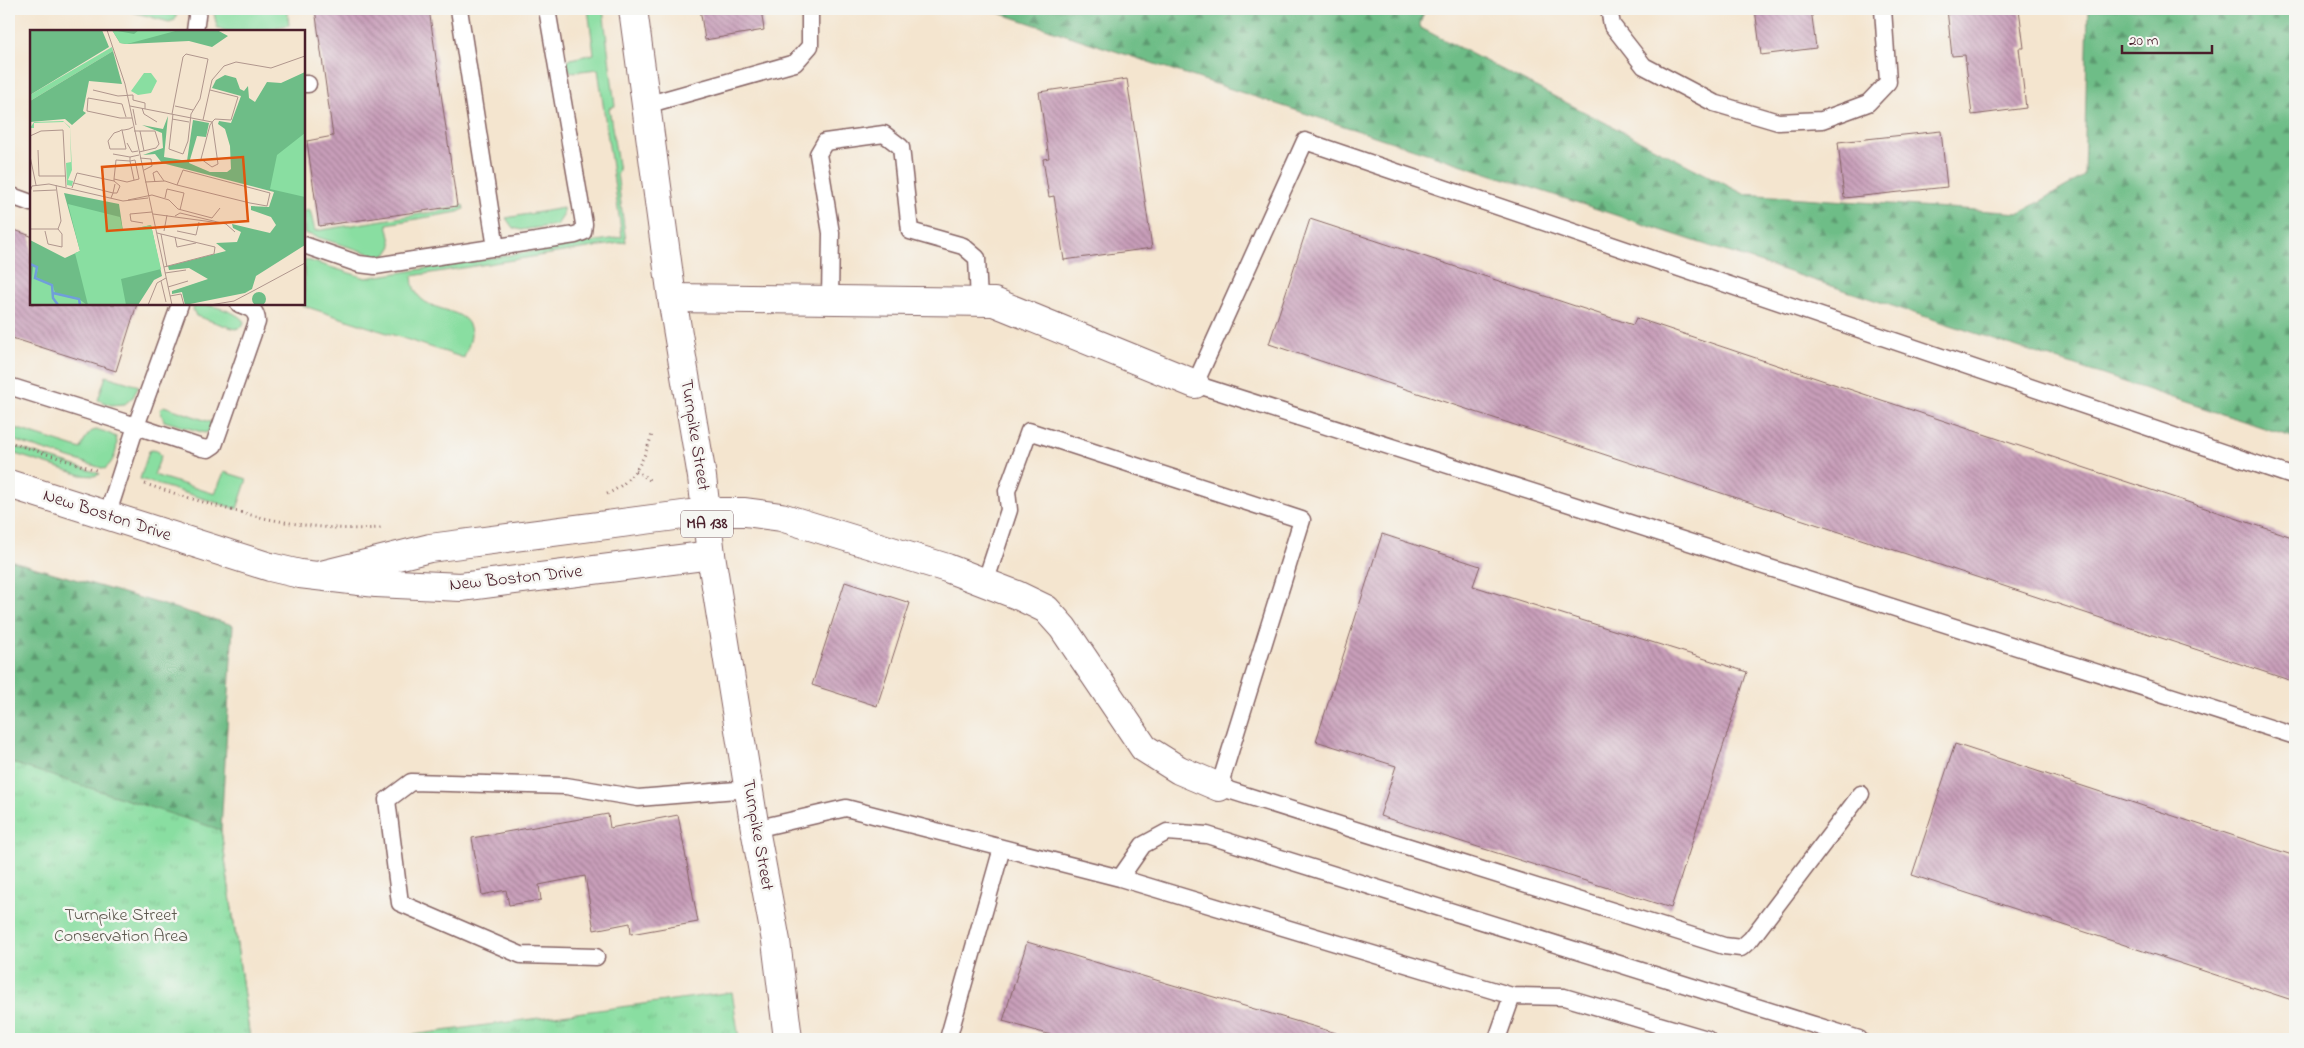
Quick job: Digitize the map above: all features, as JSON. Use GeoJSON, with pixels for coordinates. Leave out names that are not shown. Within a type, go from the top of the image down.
{"type":"FeatureCollection","features":[{"type":"Feature","properties":{"kind":"street","name":"Turnpike Street"},"geometry":{"type":"LineString","coordinates":[[633,9],[672,298],[755,829],[776,941],[788,1039]]}},
{"type":"Feature","properties":{"kind":"street"},"geometry":{"type":"LineString","coordinates":[[672,298],[994,302],[1195,384]]}},
{"type":"Feature","properties":{"kind":"street","name":"New Boston Drive"},"geometry":{"type":"LineString","coordinates":[[9,484],[270,567],[300,574],[392,584],[461,587],[711,555]]}},
{"type":"Feature","properties":{"kind":"street","name":"New Boston Drive"},"geometry":{"type":"LineString","coordinates":[[321,575],[430,548],[706,512],[745,512],[781,517],[947,568],[1046,609],[1063,628],[1144,748],[1178,770],[1219,787]]}},
{"type":"Feature","properties":{"kind":"lane"},"geometry":{"type":"LineString","coordinates":[[195,30],[198,9]]}},
{"type":"Feature","properties":{"kind":"lane"},"geometry":{"type":"LineString","coordinates":[[459,9],[496,248]]}},
{"type":"Feature","properties":{"kind":"lane"},"geometry":{"type":"LineString","coordinates":[[305,246],[359,264],[375,266],[496,248],[575,235],[583,232],[584,228],[546,9]]}},
{"type":"Feature","properties":{"kind":"lane"},"geometry":{"type":"LineString","coordinates":[[646,105],[795,63],[810,46],[810,9]]}},
{"type":"Feature","properties":{"kind":"lane"},"geometry":{"type":"LineString","coordinates":[[1609,9],[1612,25],[1644,66],[1714,103],[1778,122],[1822,120],[1868,103],[1888,82],[1883,9]]}},
{"type":"Feature","properties":{"kind":"lane"},"geometry":{"type":"LineString","coordinates":[[830,300],[831,233],[818,154],[825,142],[884,134],[901,147],[910,231],[963,246],[977,258],[979,302]]}},
{"type":"Feature","properties":{"kind":"lane"},"geometry":{"type":"LineString","coordinates":[[2295,477],[1305,141],[1195,384],[2295,736]]}},
{"type":"Feature","properties":{"kind":"lane"},"geometry":{"type":"LineString","coordinates":[[9,195],[30,203]]}},
{"type":"Feature","properties":{"kind":"lane"},"geometry":{"type":"LineString","coordinates":[[107,516],[136,426],[180,305]]}},
{"type":"Feature","properties":{"kind":"lane"},"geometry":{"type":"LineString","coordinates":[[9,386],[208,449],[214,445],[257,322],[257,316],[253,310],[241,305]]}},
{"type":"Feature","properties":{"kind":"lane"},"geometry":{"type":"LineString","coordinates":[[985,583],[1009,510],[1007,491],[1029,431],[1302,520],[1219,787],[1724,946],[1741,948],[1751,939],[1861,794]]}},
{"type":"Feature","properties":{"kind":"lane"},"geometry":{"type":"LineString","coordinates":[[596,957],[521,955],[400,903],[387,800],[410,782],[566,786],[638,798],[749,789]]}},
{"type":"Feature","properties":{"kind":"lane"},"geometry":{"type":"LineString","coordinates":[[755,829],[846,808],[1120,878],[1512,996],[1564,997],[1707,1039]]}},
{"type":"Feature","properties":{"kind":"lane"},"geometry":{"type":"LineString","coordinates":[[1120,878],[1143,845],[1167,832],[1207,835],[1847,1038]]}},
{"type":"Feature","properties":{"kind":"lane"},"geometry":{"type":"LineString","coordinates":[[948,1039],[1002,848]]}},
{"type":"Feature","properties":{"kind":"lane"},"geometry":{"type":"LineString","coordinates":[[1497,1039],[1512,996]]}},
{"type":"Feature","properties":{"kind":"path"},"geometry":{"type":"LineString","coordinates":[[598,496],[621,486],[636,471],[645,456],[652,434]]}},
{"type":"Feature","properties":{"kind":"path"},"geometry":{"type":"LineString","coordinates":[[9,442],[102,472]]}},
{"type":"Feature","properties":{"kind":"path"},"geometry":{"type":"LineString","coordinates":[[636,471],[651,481]]}},
{"type":"Feature","properties":{"kind":"path"},"geometry":{"type":"LineString","coordinates":[[145,484],[256,518],[325,528],[383,528]]}},
{"type":"Feature","properties":{"kind":"green space"},"geometry":{"type":"Polygon","coordinates":[[[122,9],[171,9],[177,13],[175,20],[169,22],[122,9]]]}},
{"type":"Feature","properties":{"kind":"green space"},"geometry":{"type":"Polygon","coordinates":[[[213,9],[287,9],[289,25],[258,30],[223,30],[217,27],[213,9]]]}},
{"type":"Feature","properties":{"kind":"green space"},"geometry":{"type":"Polygon","coordinates":[[[588,9],[603,9],[615,106],[609,108],[619,171],[617,173],[626,242],[412,276],[415,290],[421,299],[430,305],[461,316],[468,322],[471,335],[464,358],[301,305],[305,305],[305,259],[366,278],[622,237],[598,69],[572,72],[565,68],[566,62],[570,59],[594,54],[588,9]]]}},
{"type":"Feature","properties":{"kind":"green space"},"geometry":{"type":"Polygon","coordinates":[[[987,9],[1425,9],[1419,27],[1744,194],[2020,213],[2084,176],[2088,9],[2295,9],[2295,438],[987,9]]]}},
{"type":"Feature","properties":{"kind":"green space"},"geometry":{"type":"Polygon","coordinates":[[[463,205],[464,209],[458,212],[387,224],[392,246],[386,255],[378,256],[305,233],[305,211],[310,210],[315,231],[457,208],[463,205]]]}},
{"type":"Feature","properties":{"kind":"green space"},"geometry":{"type":"Polygon","coordinates":[[[563,208],[563,216],[557,225],[521,230],[513,228],[506,218],[563,208]]]}},
{"type":"Feature","properties":{"kind":"green space"},"geometry":{"type":"Polygon","coordinates":[[[195,305],[208,305],[229,311],[244,322],[242,327],[235,329],[196,316],[193,309],[195,305]]]}},
{"type":"Feature","properties":{"kind":"green space"},"geometry":{"type":"Polygon","coordinates":[[[106,376],[139,386],[133,397],[125,404],[111,405],[98,400],[106,376]]]}},
{"type":"Feature","properties":{"kind":"green space"},"geometry":{"type":"Polygon","coordinates":[[[164,406],[210,422],[209,431],[205,433],[164,421],[160,410],[164,406]]]}},
{"type":"Feature","properties":{"kind":"green space"},"geometry":{"type":"Polygon","coordinates":[[[9,426],[81,449],[90,433],[98,430],[103,431],[116,437],[116,450],[111,463],[105,469],[9,439],[9,426]]]}},
{"type":"Feature","properties":{"kind":"green space"},"geometry":{"type":"Polygon","coordinates":[[[9,445],[100,474],[94,476],[81,475],[9,452],[9,445]]]}},
{"type":"Feature","properties":{"kind":"green space"},"geometry":{"type":"Polygon","coordinates":[[[149,451],[158,451],[161,456],[154,475],[215,494],[224,472],[247,479],[237,509],[140,479],[149,451]]]}},
{"type":"Feature","properties":{"kind":"green space"},"geometry":{"type":"Polygon","coordinates":[[[9,560],[233,625],[221,830],[250,1039],[9,1039],[9,560]]]}},
{"type":"Feature","properties":{"kind":"green space","name":"Turnpike Street Conservation Area"},"geometry":{"type":"Polygon","coordinates":[[[9,762],[221,830],[250,1039],[9,1039],[9,762]]]}},
{"type":"Feature","properties":{"kind":"green space"},"geometry":{"type":"Polygon","coordinates":[[[732,992],[739,1039],[383,1039],[732,992]]]}},
{"type":"Feature","properties":{"kind":"building"},"geometry":{"type":"Polygon","coordinates":[[[315,9],[429,9],[457,206],[319,226],[307,141],[333,136],[315,9]]]}},
{"type":"Feature","properties":{"kind":"building"},"geometry":{"type":"Polygon","coordinates":[[[700,9],[761,9],[764,30],[705,40],[700,9]]]}},
{"type":"Feature","properties":{"kind":"building"},"geometry":{"type":"Polygon","coordinates":[[[1755,9],[1811,9],[1816,48],[1761,55],[1755,9]]]}},
{"type":"Feature","properties":{"kind":"building"},"geometry":{"type":"Polygon","coordinates":[[[1947,9],[2019,9],[2024,48],[2019,48],[2026,108],[1972,115],[1965,55],[1952,56],[1947,9]]]}},
{"type":"Feature","properties":{"kind":"building"},"geometry":{"type":"Polygon","coordinates":[[[1127,79],[1152,248],[1064,260],[1054,196],[1049,197],[1043,159],[1049,158],[1039,92],[1127,79]]]}},
{"type":"Feature","properties":{"kind":"building"},"geometry":{"type":"Polygon","coordinates":[[[1941,131],[1947,187],[1844,198],[1838,142],[1941,131]]]}},
{"type":"Feature","properties":{"kind":"building"},"geometry":{"type":"Polygon","coordinates":[[[1310,219],[1633,325],[1636,318],[2295,538],[2295,682],[1269,344],[1310,219]]]}},
{"type":"Feature","properties":{"kind":"building"},"geometry":{"type":"Polygon","coordinates":[[[9,228],[30,236],[30,305],[137,305],[116,371],[9,337],[9,228]]]}},
{"type":"Feature","properties":{"kind":"building"},"geometry":{"type":"Polygon","coordinates":[[[1382,534],[1480,566],[1473,586],[1747,672],[1671,908],[1380,816],[1396,766],[1316,741],[1382,534]]]}},
{"type":"Feature","properties":{"kind":"building"},"geometry":{"type":"Polygon","coordinates":[[[845,582],[910,603],[877,706],[812,685],[845,582]]]}},
{"type":"Feature","properties":{"kind":"building"},"geometry":{"type":"Polygon","coordinates":[[[1955,744],[2295,856],[2295,1001],[1912,875],[1955,744]]]}},
{"type":"Feature","properties":{"kind":"building"},"geometry":{"type":"Polygon","coordinates":[[[608,814],[610,828],[678,815],[698,922],[631,934],[630,923],[594,930],[585,876],[539,885],[541,900],[509,905],[506,890],[482,895],[472,838],[608,814]]]}},
{"type":"Feature","properties":{"kind":"building"},"geometry":{"type":"Polygon","coordinates":[[[1027,942],[1336,1033],[1335,1039],[1064,1039],[1003,1021],[1027,942]]]}}]}
